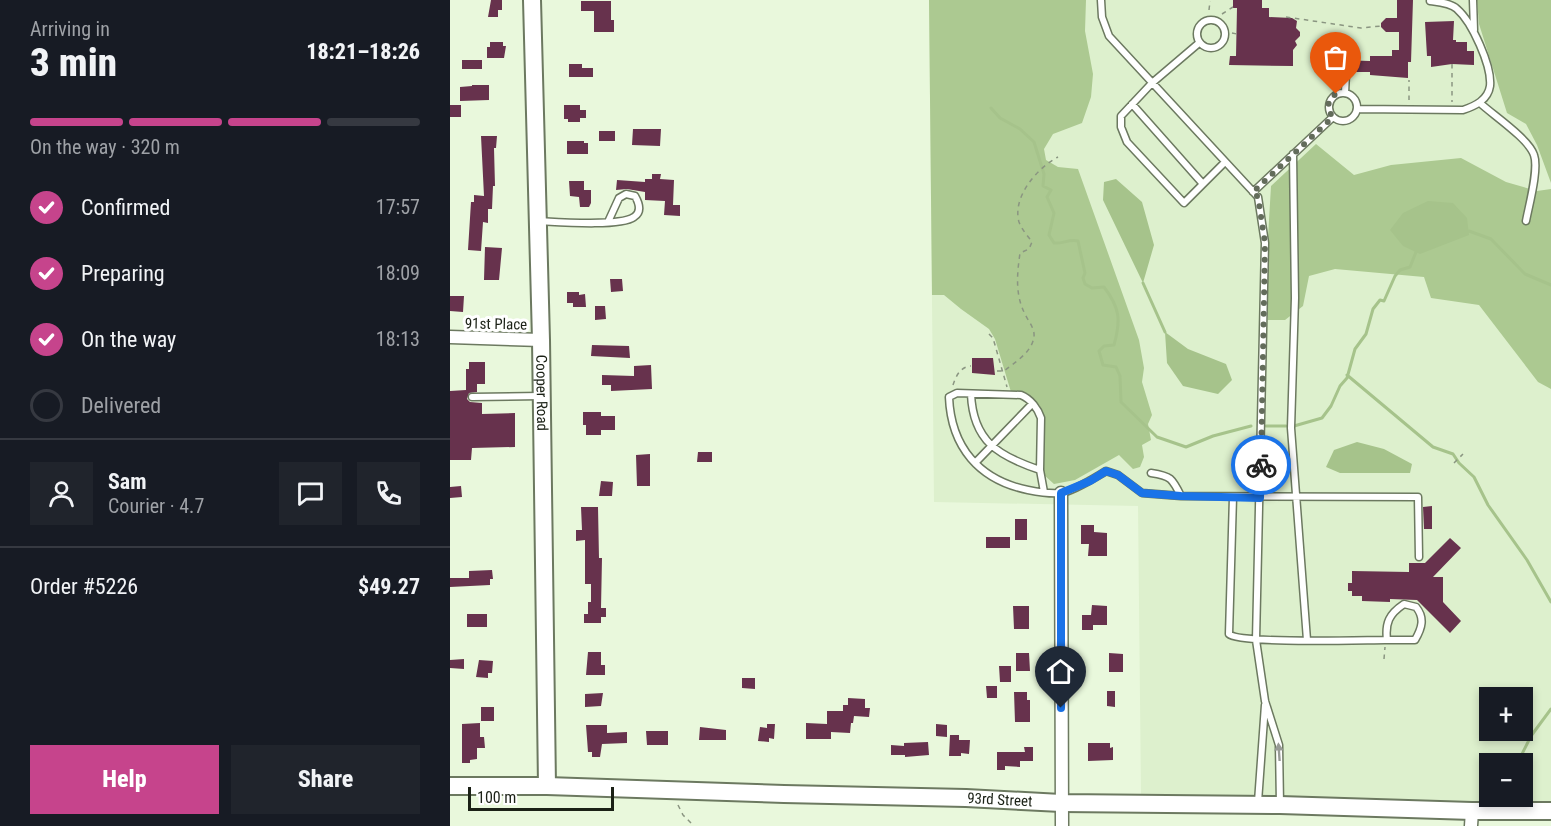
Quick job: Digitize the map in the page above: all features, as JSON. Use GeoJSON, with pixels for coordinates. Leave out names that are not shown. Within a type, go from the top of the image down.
{"type":"FeatureCollection","features":[{"type":"Feature","properties":{"kind":"street","name":"Cooper Road"},"geometry":{"type":"LineString","coordinates":[[532,0],[541,340],[547,786]]}},
{"type":"Feature","properties":{"kind":"street","name":"91st Place"},"geometry":{"type":"LineString","coordinates":[[450,338],[541,340]]}},
{"type":"Feature","properties":{"kind":"street"},"geometry":{"type":"LineString","coordinates":[[1061,493],[1062,826]]}},
{"type":"Feature","properties":{"kind":"street","name":"93rd Street"},"geometry":{"type":"LineString","coordinates":[[450,786],[547,786],[1061,803],[1258,804],[1471,818],[1551,811]]}},
{"type":"Feature","properties":{"kind":"lane"},"geometry":{"type":"LineString","coordinates":[[1101,0],[1101,17],[1109,36],[1258,197],[1265,243],[1256,640],[1265,701],[1279,745],[1280,805]]}},
{"type":"Feature","properties":{"kind":"lane"},"geometry":{"type":"LineString","coordinates":[[1473,0],[1474,31]]}},
{"type":"Feature","properties":{"kind":"lane"},"geometry":{"type":"LineString","coordinates":[[1357,109],[1463,110],[1480,103],[1490,87],[1481,44],[1456,7],[1430,1]]}},
{"type":"Feature","properties":{"kind":"lane"},"geometry":{"type":"LineString","coordinates":[[1207,20],[1221,24],[1225,36],[1220,44],[1212,48],[1200,43],[1196,34],[1200,25],[1207,20]]}},
{"type":"Feature","properties":{"kind":"lane"},"geometry":{"type":"LineString","coordinates":[[1200,43],[1152,83],[1132,104],[1121,116],[1121,127],[1127,142],[1184,203],[1225,162]]}},
{"type":"Feature","properties":{"kind":"lane"},"geometry":{"type":"LineString","coordinates":[[1345,93],[1346,73]]}},
{"type":"Feature","properties":{"kind":"lane"},"geometry":{"type":"LineString","coordinates":[[1345,93],[1354,99],[1357,109],[1349,120],[1339,121],[1328,109],[1330,100],[1336,94],[1345,93]]}},
{"type":"Feature","properties":{"kind":"lane"},"geometry":{"type":"LineString","coordinates":[[1480,103],[1520,135],[1534,154],[1534,177],[1526,221]]}},
{"type":"Feature","properties":{"kind":"lane"},"geometry":{"type":"LineString","coordinates":[[1132,104],[1203,184]]}},
{"type":"Feature","properties":{"kind":"lane"},"geometry":{"type":"LineString","coordinates":[[1253,192],[1333,117]]}},
{"type":"Feature","properties":{"kind":"lane"},"geometry":{"type":"LineString","coordinates":[[1293,154],[1295,298],[1291,428],[1307,640]]}},
{"type":"Feature","properties":{"kind":"lane"},"geometry":{"type":"LineString","coordinates":[[537,221],[608,222],[634,217],[639,211],[639,203],[635,196],[626,194],[619,198],[608,222]]}},
{"type":"Feature","properties":{"kind":"lane"},"geometry":{"type":"LineString","coordinates":[[1044,492],[1040,470],[1041,418],[1027,398],[1022,395],[957,393],[949,397],[950,418],[957,437],[969,457],[986,474],[1015,487],[1044,492],[1061,493],[1090,481],[1106,471],[1118,475],[1142,493],[1260,498],[1297,496],[1418,498],[1419,556]]}},
{"type":"Feature","properties":{"kind":"lane"},"geometry":{"type":"LineString","coordinates":[[971,394],[971,410],[978,427],[991,446],[1001,454],[1040,470]]}},
{"type":"Feature","properties":{"kind":"lane"},"geometry":{"type":"LineString","coordinates":[[472,397],[541,396]]}},
{"type":"Feature","properties":{"kind":"lane"},"geometry":{"type":"LineString","coordinates":[[975,463],[1032,404]]}},
{"type":"Feature","properties":{"kind":"lane"},"geometry":{"type":"LineString","coordinates":[[1150,473],[1167,475],[1174,482],[1181,496]]}},
{"type":"Feature","properties":{"kind":"lane"},"geometry":{"type":"LineString","coordinates":[[1233,497],[1229,634],[1232,637],[1256,640],[1307,640],[1386,640],[1415,640],[1421,631],[1422,622],[1421,613],[1416,607],[1404,604],[1392,612],[1387,622],[1386,640]]}},
{"type":"Feature","properties":{"kind":"lane"},"geometry":{"type":"LineString","coordinates":[[1258,804],[1265,701]]}},
{"type":"Feature","properties":{"kind":"path"},"geometry":{"type":"LineString","coordinates":[[1209,10],[1210,1]]}},
{"type":"Feature","properties":{"kind":"path"},"geometry":{"type":"LineString","coordinates":[[1222,14],[1233,7]]}},
{"type":"Feature","properties":{"kind":"path"},"geometry":{"type":"LineString","coordinates":[[1286,16],[1361,28],[1381,26]]}},
{"type":"Feature","properties":{"kind":"path"},"geometry":{"type":"LineString","coordinates":[[1232,33],[1237,34]]}},
{"type":"Feature","properties":{"kind":"path"},"geometry":{"type":"LineString","coordinates":[[1452,64],[1452,110]]}},
{"type":"Feature","properties":{"kind":"path"},"geometry":{"type":"LineString","coordinates":[[1409,80],[1409,110]]}},
{"type":"Feature","properties":{"kind":"path"},"geometry":{"type":"LineString","coordinates":[[996,371],[1004,371],[1026,353],[1033,343],[1032,326],[1024,313],[1017,291],[1020,253],[1029,249],[1032,242],[1019,221],[1019,201],[1032,179],[1050,161],[1058,157]]}},
{"type":"Feature","properties":{"kind":"path"},"geometry":{"type":"LineString","coordinates":[[989,334],[993,338],[1004,371],[1009,395]]}},
{"type":"Feature","properties":{"kind":"path"},"geometry":{"type":"LineString","coordinates":[[952,396],[957,374],[963,368],[971,366]]}},
{"type":"Feature","properties":{"kind":"path"},"geometry":{"type":"LineString","coordinates":[[1454,463],[1463,454]]}},
{"type":"Feature","properties":{"kind":"path"},"geometry":{"type":"LineString","coordinates":[[1384,658],[1386,640]]}},
{"type":"Feature","properties":{"kind":"path"},"geometry":{"type":"LineString","coordinates":[[672,790],[683,815],[694,826]]}},
{"type":"Feature","properties":{"kind":"shaded area"},"geometry":{"type":"Polygon","coordinates":[[[929,0],[1551,0],[1551,803],[1533,803],[1533,753],[1479,753],[1479,802],[1141,795],[1138,506],[934,502],[929,0]]]}},
{"type":"Feature","properties":{"kind":"shaded area"},"geometry":{"type":"Polygon","coordinates":[[[929,0],[1086,0],[1085,31],[1093,74],[1091,97],[1082,123],[1053,134],[1044,149],[1046,160],[1058,167],[1078,169],[1139,340],[1144,368],[1142,382],[1152,415],[1148,424],[1151,440],[1142,445],[1144,457],[1140,467],[1133,469],[1119,455],[1075,480],[1054,484],[1044,475],[1040,406],[1027,393],[1011,392],[995,339],[989,329],[944,295],[932,295],[929,0]]]}},
{"type":"Feature","properties":{"kind":"shaded area"},"geometry":{"type":"Polygon","coordinates":[[[1477,0],[1551,0],[1551,183],[1537,145],[1526,124],[1507,113],[1479,24],[1477,0]]]}},
{"type":"Feature","properties":{"kind":"shaded area"},"geometry":{"type":"Polygon","coordinates":[[[1316,144],[1354,175],[1391,165],[1461,158],[1506,182],[1537,191],[1551,189],[1551,389],[1538,382],[1479,305],[1431,298],[1424,277],[1335,269],[1309,276],[1303,306],[1285,320],[1268,320],[1268,237],[1271,186],[1316,144]]]}},
{"type":"Feature","properties":{"kind":"shaded area"},"geometry":{"type":"Polygon","coordinates":[[[1116,179],[1142,202],[1154,245],[1143,283],[1103,200],[1104,182],[1116,179]]]}},
{"type":"Feature","properties":{"kind":"shaded area"},"geometry":{"type":"Polygon","coordinates":[[[1428,201],[1453,203],[1467,218],[1469,235],[1420,254],[1403,246],[1390,230],[1403,213],[1428,201]]]}},
{"type":"Feature","properties":{"kind":"shaded area"},"geometry":{"type":"Polygon","coordinates":[[[1165,332],[1188,349],[1226,364],[1232,380],[1218,394],[1183,386],[1167,363],[1165,332]]]}},
{"type":"Feature","properties":{"kind":"shaded area"},"geometry":{"type":"Polygon","coordinates":[[[1357,442],[1384,449],[1412,464],[1410,473],[1340,473],[1326,467],[1334,450],[1357,442]]]}},
{"type":"Feature","properties":{"kind":"building"},"geometry":{"type":"Polygon","coordinates":[[[491,0],[502,0],[502,10],[498,10],[498,17],[488,17],[491,0]]]}},
{"type":"Feature","properties":{"kind":"building"},"geometry":{"type":"Polygon","coordinates":[[[1233,0],[1262,0],[1262,8],[1269,8],[1269,17],[1292,18],[1297,21],[1296,28],[1300,36],[1295,41],[1297,45],[1293,50],[1293,66],[1229,65],[1230,56],[1236,56],[1237,8],[1233,8],[1233,0]]]}},
{"type":"Feature","properties":{"kind":"building"},"geometry":{"type":"Polygon","coordinates":[[[1397,0],[1413,0],[1411,62],[1408,62],[1408,78],[1370,75],[1370,72],[1351,72],[1347,68],[1337,72],[1337,60],[1370,61],[1370,56],[1392,56],[1392,50],[1399,50],[1399,32],[1386,32],[1381,27],[1381,23],[1386,18],[1397,18],[1397,0]]]}},
{"type":"Feature","properties":{"kind":"building"},"geometry":{"type":"Polygon","coordinates":[[[581,1],[611,1],[611,20],[614,20],[614,32],[594,32],[594,11],[581,11],[581,1]]]}},
{"type":"Feature","properties":{"kind":"building"},"geometry":{"type":"Polygon","coordinates":[[[1454,21],[1453,40],[1467,42],[1467,51],[1474,51],[1474,65],[1452,64],[1431,67],[1431,56],[1427,56],[1425,22],[1454,21]]]}},
{"type":"Feature","properties":{"kind":"building"},"geometry":{"type":"Polygon","coordinates":[[[490,42],[503,42],[503,46],[506,46],[504,58],[487,58],[487,47],[490,47],[490,42]]]}},
{"type":"Feature","properties":{"kind":"building"},"geometry":{"type":"Polygon","coordinates":[[[462,60],[482,60],[482,69],[462,69],[462,60]]]}},
{"type":"Feature","properties":{"kind":"building"},"geometry":{"type":"Polygon","coordinates":[[[569,64],[582,64],[582,68],[593,68],[593,77],[569,77],[569,64]]]}},
{"type":"Feature","properties":{"kind":"building"},"geometry":{"type":"Polygon","coordinates":[[[489,85],[489,100],[460,101],[460,87],[489,85]]]}},
{"type":"Feature","properties":{"kind":"building"},"geometry":{"type":"Polygon","coordinates":[[[450,105],[461,105],[461,117],[450,117],[450,105]]]}},
{"type":"Feature","properties":{"kind":"building"},"geometry":{"type":"Polygon","coordinates":[[[564,105],[580,105],[580,110],[586,110],[586,118],[580,118],[580,122],[568,122],[568,119],[564,119],[564,105]]]}},
{"type":"Feature","properties":{"kind":"building"},"geometry":{"type":"Polygon","coordinates":[[[633,129],[661,129],[660,146],[632,145],[633,129]]]}},
{"type":"Feature","properties":{"kind":"building"},"geometry":{"type":"Polygon","coordinates":[[[599,131],[615,131],[615,141],[599,141],[599,131]]]}},
{"type":"Feature","properties":{"kind":"building"},"geometry":{"type":"Polygon","coordinates":[[[481,136],[497,136],[496,148],[494,148],[495,186],[493,186],[492,209],[488,209],[488,223],[483,222],[481,251],[468,250],[471,202],[474,202],[474,195],[484,196],[481,136]]]}},
{"type":"Feature","properties":{"kind":"building"},"geometry":{"type":"Polygon","coordinates":[[[567,141],[588,143],[588,154],[567,154],[567,141]]]}},
{"type":"Feature","properties":{"kind":"building"},"geometry":{"type":"Polygon","coordinates":[[[652,174],[661,174],[660,179],[674,180],[673,205],[680,205],[680,216],[664,215],[665,201],[645,200],[645,192],[616,190],[617,180],[645,182],[645,179],[652,179],[652,174]]]}},
{"type":"Feature","properties":{"kind":"building"},"geometry":{"type":"Polygon","coordinates":[[[569,181],[584,181],[584,190],[591,190],[589,207],[580,207],[579,197],[570,196],[569,181]]]}},
{"type":"Feature","properties":{"kind":"building"},"geometry":{"type":"Polygon","coordinates":[[[485,247],[502,248],[499,280],[484,280],[485,247]]]}},
{"type":"Feature","properties":{"kind":"building"},"geometry":{"type":"Polygon","coordinates":[[[610,279],[622,279],[623,291],[611,292],[610,279]]]}},
{"type":"Feature","properties":{"kind":"building"},"geometry":{"type":"Polygon","coordinates":[[[567,292],[585,294],[586,307],[573,307],[573,303],[567,303],[567,292]]]}},
{"type":"Feature","properties":{"kind":"building"},"geometry":{"type":"Polygon","coordinates":[[[450,296],[464,296],[463,312],[450,311],[450,296]]]}},
{"type":"Feature","properties":{"kind":"building"},"geometry":{"type":"Polygon","coordinates":[[[595,306],[605,306],[606,319],[595,320],[595,306]]]}},
{"type":"Feature","properties":{"kind":"building"},"geometry":{"type":"Polygon","coordinates":[[[592,345],[629,346],[630,358],[591,356],[592,345]]]}},
{"type":"Feature","properties":{"kind":"building"},"geometry":{"type":"Polygon","coordinates":[[[972,358],[993,358],[995,375],[972,373],[972,358]]]}},
{"type":"Feature","properties":{"kind":"building"},"geometry":{"type":"Polygon","coordinates":[[[469,362],[485,362],[485,384],[477,384],[477,392],[469,393],[467,399],[470,402],[482,403],[482,414],[515,413],[515,447],[472,448],[471,460],[450,460],[450,391],[466,390],[466,369],[469,369],[469,362]]]}},
{"type":"Feature","properties":{"kind":"building"},"geometry":{"type":"Polygon","coordinates":[[[651,365],[652,389],[611,391],[611,385],[602,385],[602,375],[634,376],[634,366],[651,365]]]}},
{"type":"Feature","properties":{"kind":"building"},"geometry":{"type":"Polygon","coordinates":[[[583,412],[601,412],[601,416],[615,416],[615,430],[601,430],[601,435],[586,435],[583,412]]]}},
{"type":"Feature","properties":{"kind":"building"},"geometry":{"type":"Polygon","coordinates":[[[698,452],[712,452],[712,462],[697,462],[698,452]]]}},
{"type":"Feature","properties":{"kind":"building"},"geometry":{"type":"Polygon","coordinates":[[[650,454],[650,486],[637,486],[636,455],[650,454]]]}},
{"type":"Feature","properties":{"kind":"building"},"geometry":{"type":"Polygon","coordinates":[[[601,481],[613,482],[612,496],[599,496],[601,481]]]}},
{"type":"Feature","properties":{"kind":"building"},"geometry":{"type":"Polygon","coordinates":[[[461,486],[462,497],[450,498],[450,487],[461,486]]]}},
{"type":"Feature","properties":{"kind":"building"},"geometry":{"type":"Polygon","coordinates":[[[1432,506],[1432,529],[1424,529],[1423,507],[1432,506]]]}},
{"type":"Feature","properties":{"kind":"building"},"geometry":{"type":"Polygon","coordinates":[[[581,507],[598,507],[599,558],[602,558],[601,608],[606,608],[606,617],[601,617],[601,623],[584,623],[584,614],[588,614],[588,602],[591,602],[591,584],[585,584],[585,540],[576,541],[576,530],[582,530],[581,507]]]}},
{"type":"Feature","properties":{"kind":"building"},"geometry":{"type":"Polygon","coordinates":[[[1015,519],[1027,519],[1027,540],[1015,540],[1015,519]]]}},
{"type":"Feature","properties":{"kind":"building"},"geometry":{"type":"Polygon","coordinates":[[[1081,525],[1094,525],[1094,532],[1107,533],[1107,556],[1088,556],[1089,544],[1081,544],[1081,525]]]}},
{"type":"Feature","properties":{"kind":"building"},"geometry":{"type":"Polygon","coordinates":[[[986,537],[1010,537],[1010,548],[986,548],[986,537]]]}},
{"type":"Feature","properties":{"kind":"building"},"geometry":{"type":"Polygon","coordinates":[[[1450,538],[1461,548],[1433,577],[1443,577],[1443,602],[1461,621],[1450,633],[1417,600],[1362,601],[1362,596],[1352,596],[1352,591],[1348,591],[1348,583],[1352,583],[1352,571],[1409,572],[1409,563],[1425,563],[1450,538]]]}},
{"type":"Feature","properties":{"kind":"building"},"geometry":{"type":"Polygon","coordinates":[[[492,570],[493,579],[490,579],[490,585],[450,587],[450,578],[469,578],[469,571],[492,570]]]}},
{"type":"Feature","properties":{"kind":"building"},"geometry":{"type":"Polygon","coordinates":[[[1092,605],[1107,606],[1107,625],[1093,625],[1093,630],[1082,630],[1082,615],[1091,615],[1092,605]]]}},
{"type":"Feature","properties":{"kind":"building"},"geometry":{"type":"Polygon","coordinates":[[[1013,606],[1029,606],[1029,629],[1014,629],[1013,606]]]}},
{"type":"Feature","properties":{"kind":"building"},"geometry":{"type":"Polygon","coordinates":[[[467,614],[487,614],[487,627],[467,627],[467,614]]]}},
{"type":"Feature","properties":{"kind":"building"},"geometry":{"type":"Polygon","coordinates":[[[588,652],[601,652],[601,665],[605,665],[605,675],[586,675],[588,652]]]}},
{"type":"Feature","properties":{"kind":"building"},"geometry":{"type":"Polygon","coordinates":[[[1016,653],[1029,653],[1030,671],[1016,671],[1016,653]]]}},
{"type":"Feature","properties":{"kind":"building"},"geometry":{"type":"Polygon","coordinates":[[[1109,653],[1123,654],[1123,672],[1109,672],[1109,653]]]}},
{"type":"Feature","properties":{"kind":"building"},"geometry":{"type":"Polygon","coordinates":[[[464,659],[464,669],[450,668],[450,660],[464,659]]]}},
{"type":"Feature","properties":{"kind":"building"},"geometry":{"type":"Polygon","coordinates":[[[479,660],[493,661],[492,673],[488,673],[488,678],[476,677],[479,660]]]}},
{"type":"Feature","properties":{"kind":"building"},"geometry":{"type":"Polygon","coordinates":[[[999,666],[1011,666],[1011,682],[1000,682],[999,666]]]}},
{"type":"Feature","properties":{"kind":"building"},"geometry":{"type":"Polygon","coordinates":[[[742,678],[755,678],[755,689],[742,688],[742,678]]]}},
{"type":"Feature","properties":{"kind":"building"},"geometry":{"type":"Polygon","coordinates":[[[986,686],[997,686],[997,698],[987,698],[986,686]]]}},
{"type":"Feature","properties":{"kind":"building"},"geometry":{"type":"Polygon","coordinates":[[[1107,691],[1115,691],[1115,707],[1107,706],[1107,691]]]}},
{"type":"Feature","properties":{"kind":"building"},"geometry":{"type":"Polygon","coordinates":[[[1014,692],[1027,692],[1027,700],[1030,700],[1030,722],[1015,722],[1014,692]]]}},
{"type":"Feature","properties":{"kind":"building"},"geometry":{"type":"Polygon","coordinates":[[[603,693],[601,706],[585,707],[585,694],[603,693]]]}},
{"type":"Feature","properties":{"kind":"building"},"geometry":{"type":"Polygon","coordinates":[[[848,698],[865,699],[865,708],[870,708],[869,717],[854,716],[850,733],[831,732],[831,739],[806,739],[806,723],[827,724],[827,711],[843,711],[843,705],[848,705],[848,698]]]}},
{"type":"Feature","properties":{"kind":"building"},"geometry":{"type":"Polygon","coordinates":[[[481,707],[494,707],[494,721],[481,721],[481,707]]]}},
{"type":"Feature","properties":{"kind":"building"},"geometry":{"type":"Polygon","coordinates":[[[480,723],[480,737],[484,737],[485,748],[477,748],[477,759],[470,760],[470,763],[462,763],[462,724],[480,723]]]}},
{"type":"Feature","properties":{"kind":"building"},"geometry":{"type":"Polygon","coordinates":[[[767,724],[775,724],[774,739],[769,738],[769,742],[758,741],[760,727],[767,728],[767,724]]]}},
{"type":"Feature","properties":{"kind":"building"},"geometry":{"type":"Polygon","coordinates":[[[936,724],[947,725],[947,737],[936,736],[936,724]]]}},
{"type":"Feature","properties":{"kind":"building"},"geometry":{"type":"Polygon","coordinates":[[[586,725],[607,725],[607,733],[627,732],[627,743],[602,744],[600,757],[592,757],[592,752],[588,752],[586,725]]]}},
{"type":"Feature","properties":{"kind":"building"},"geometry":{"type":"Polygon","coordinates":[[[700,727],[726,730],[726,740],[699,740],[700,727]]]}},
{"type":"Feature","properties":{"kind":"building"},"geometry":{"type":"Polygon","coordinates":[[[646,731],[668,731],[668,745],[647,745],[646,731]]]}},
{"type":"Feature","properties":{"kind":"building"},"geometry":{"type":"Polygon","coordinates":[[[950,735],[959,735],[959,740],[970,740],[969,754],[949,756],[950,735]]]}},
{"type":"Feature","properties":{"kind":"building"},"geometry":{"type":"Polygon","coordinates":[[[928,742],[929,755],[905,757],[905,755],[891,755],[891,745],[904,746],[904,743],[928,742]]]}},
{"type":"Feature","properties":{"kind":"building"},"geometry":{"type":"Polygon","coordinates":[[[1088,743],[1110,743],[1110,748],[1113,747],[1113,760],[1088,761],[1088,743]]]}},
{"type":"Feature","properties":{"kind":"building"},"geometry":{"type":"Polygon","coordinates":[[[1024,747],[1033,747],[1033,761],[1020,761],[1020,767],[1005,766],[1005,770],[997,770],[997,752],[1025,752],[1024,747]]]}},
{"type":"Feature","properties":{"kind":"waterway"},"geometry":{"type":"LineString","coordinates":[[991,108],[1000,118],[1020,129],[1034,142],[1044,174],[1043,186],[1051,190],[1047,197],[1054,213],[1049,235],[1054,243],[1078,241],[1085,284],[1092,288],[1104,287],[1113,301],[1118,314],[1114,345],[1104,346],[1099,351],[1103,365],[1116,367],[1120,376],[1121,402],[1157,437],[1186,447],[1213,436],[1251,426]]}},
{"type":"Feature","properties":{"kind":"waterway"},"geometry":{"type":"LineString","coordinates":[[1469,231],[1491,239],[1525,274],[1551,285]]}},
{"type":"Feature","properties":{"kind":"waterway"},"geometry":{"type":"LineString","coordinates":[[1294,426],[1322,418],[1331,406],[1340,386],[1347,378],[1355,349],[1366,334],[1373,309],[1380,300],[1384,301],[1400,270],[1410,267],[1416,252]]}},
{"type":"Feature","properties":{"kind":"waterway"},"geometry":{"type":"LineString","coordinates":[[1143,283],[1165,332]]}},
{"type":"Feature","properties":{"kind":"waterway"},"geometry":{"type":"LineString","coordinates":[[1347,375],[1433,447],[1453,454],[1474,477],[1488,505],[1527,560],[1551,602]]}},
{"type":"Feature","properties":{"kind":"waterway"},"geometry":{"type":"LineString","coordinates":[[1266,426],[1286,426]]}},
{"type":"Feature","properties":{"kind":"waterway"},"geometry":{"type":"LineString","coordinates":[[1522,753],[1531,736],[1551,709]]}},
{"type":"Feature","properties":{"kind":"way so far"},"geometry":{"type":"LineString","coordinates":[[1261,465],[1265,243],[1258,197],[1253,192],[1333,117],[1328,109],[1331,98],[1336,94]]}},
{"type":"Feature","properties":{"kind":"route"},"geometry":{"type":"LineString","coordinates":[[1061,708],[1061,493],[1090,481],[1106,471],[1118,475],[1142,493],[1260,498],[1261,465]]}}]}
